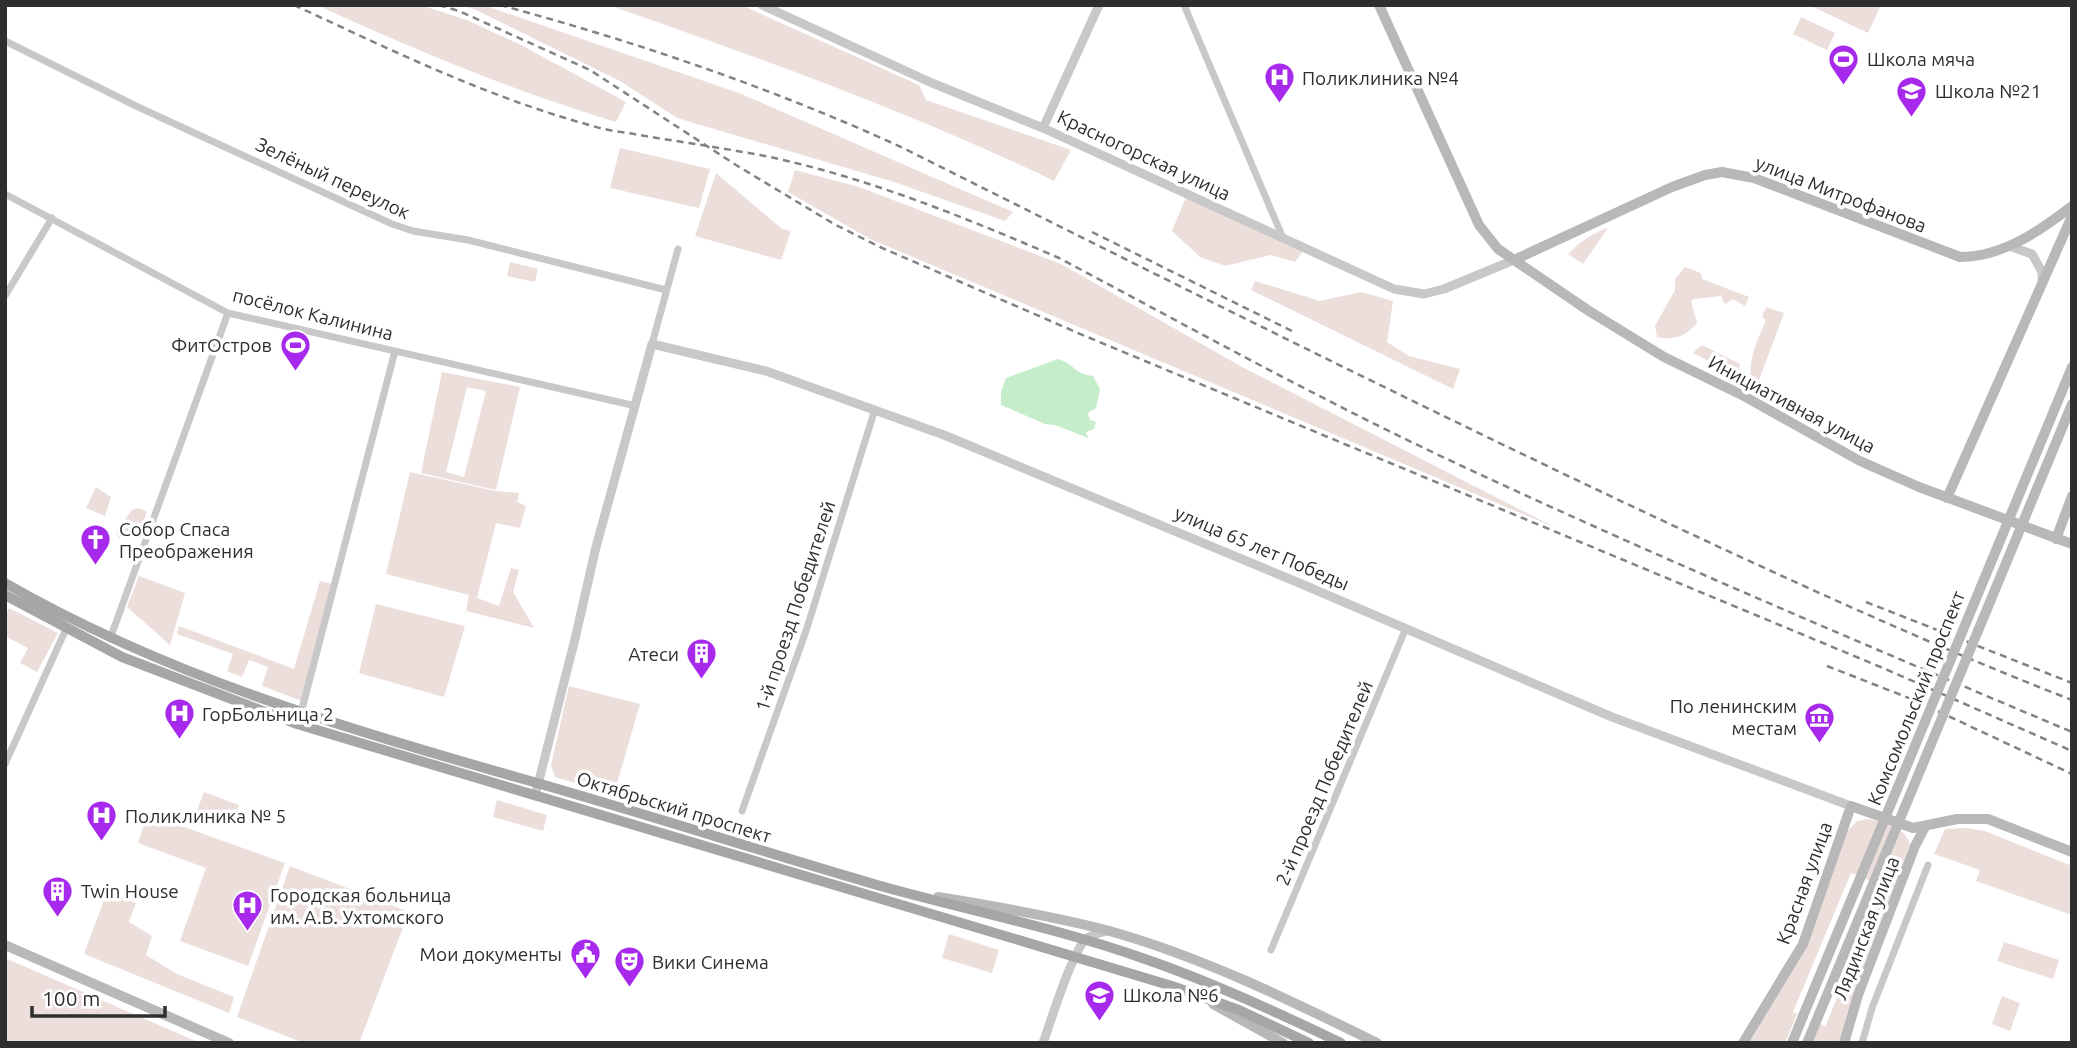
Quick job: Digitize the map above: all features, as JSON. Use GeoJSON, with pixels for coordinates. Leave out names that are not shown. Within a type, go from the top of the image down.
{"type":"FeatureCollection","features":[{"type":"Feature","properties":{"kind":"main road"},"geometry":{"type":"LineString","coordinates":[[1380,5],[1479,225],[1498,249],[1514,260]]}},
{"type":"Feature","properties":{"kind":"main road","name":"улица Митрофанова"},"geometry":{"type":"LineString","coordinates":[[1514,260],[1672,187],[1722,172],[1754,178],[1949,255],[1968,257],[2009,246],[2038,231],[2072,206]]}},
{"type":"Feature","properties":{"kind":"main road"},"geometry":{"type":"LineString","coordinates":[[1947,498],[2072,216]]}},
{"type":"Feature","properties":{"kind":"main road","name":"Инициативная улица"},"geometry":{"type":"LineString","coordinates":[[1514,260],[1599,318],[1664,357],[1742,395],[1860,461],[1947,498],[2072,544]]}},
{"type":"Feature","properties":{"kind":"main road","name":"Комсомольский проспект"},"geometry":{"type":"LineString","coordinates":[[1792,1043],[2072,367]]}},
{"type":"Feature","properties":{"kind":"main road","name":"Комсомольский проспект"},"geometry":{"type":"LineString","coordinates":[[1807,1043],[2072,404]]}},
{"type":"Feature","properties":{"kind":"main road"},"geometry":{"type":"LineString","coordinates":[[2056,539],[2072,496]]}},
{"type":"Feature","properties":{"kind":"main road","name":"Октябрьский проспект"},"geometry":{"type":"LineString","coordinates":[[5,583],[110,639],[217,683],[301,713],[730,843],[1143,958],[1256,1003],[1341,1043]]}},
{"type":"Feature","properties":{"kind":"main road","name":"Октябрьский проспект"},"geometry":{"type":"LineString","coordinates":[[5,595],[66,629],[152,669],[297,724],[1194,994],[1239,1010],[1309,1043]]}},
{"type":"Feature","properties":{"kind":"main road"},"geometry":{"type":"LineString","coordinates":[[1851,806],[1910,828],[1957,819],[1988,819],[2072,852]]}},
{"type":"Feature","properties":{"kind":"main road","name":"Красная улица"},"geometry":{"type":"LineString","coordinates":[[1743,1043],[1803,944],[1851,806]]}},
{"type":"Feature","properties":{"kind":"main road","name":"Лядинская улица"},"geometry":{"type":"LineString","coordinates":[[1844,1043],[1858,995],[1915,846],[1925,827]]}},
{"type":"Feature","properties":{"kind":"main road"},"geometry":{"type":"LineString","coordinates":[[894,890],[999,907],[1107,931],[1251,983],[1377,1043]]}},
{"type":"Feature","properties":{"kind":"main road"},"geometry":{"type":"LineString","coordinates":[[5,945],[229,1043]]}},
{"type":"Feature","properties":{"kind":"main road"},"geometry":{"type":"LineString","coordinates":[[1194,994],[1283,1043]]}},
{"type":"Feature","properties":{"kind":"street","name":"Красногорская улица"},"geometry":{"type":"LineString","coordinates":[[762,5],[932,83],[1043,128],[1394,289],[1424,293],[1455,286],[1514,260]]}},
{"type":"Feature","properties":{"kind":"street"},"geometry":{"type":"LineString","coordinates":[[1043,128],[1099,5]]}},
{"type":"Feature","properties":{"kind":"street"},"geometry":{"type":"LineString","coordinates":[[1184,5],[1283,238]]}},
{"type":"Feature","properties":{"kind":"street","name":"Зелёный переулок"},"geometry":{"type":"LineString","coordinates":[[5,41],[136,106],[413,232],[468,240],[666,290]]}},
{"type":"Feature","properties":{"kind":"street","name":"посёлок Калинина"},"geometry":{"type":"LineString","coordinates":[[5,194],[228,313],[636,406]]}},
{"type":"Feature","properties":{"kind":"street"},"geometry":{"type":"LineString","coordinates":[[5,296],[52,218]]}},
{"type":"Feature","properties":{"kind":"street"},"geometry":{"type":"LineString","coordinates":[[2009,246],[2032,254],[2042,272],[2042,281]]}},
{"type":"Feature","properties":{"kind":"street"},"geometry":{"type":"LineString","coordinates":[[535,796],[596,547],[678,248]]}},
{"type":"Feature","properties":{"kind":"street"},"geometry":{"type":"LineString","coordinates":[[110,639],[228,313]]}},
{"type":"Feature","properties":{"kind":"street","name":"улица 65 лет Победы"},"geometry":{"type":"LineString","coordinates":[[652,344],[766,371],[875,409],[1406,628],[1612,717],[1851,806]]}},
{"type":"Feature","properties":{"kind":"street"},"geometry":{"type":"LineString","coordinates":[[301,713],[395,351]]}},
{"type":"Feature","properties":{"kind":"street","name":"1-й проезд Победителей"},"geometry":{"type":"LineString","coordinates":[[742,811],[807,628],[875,409]]}},
{"type":"Feature","properties":{"kind":"street","name":"2-й проезд Победителей"},"geometry":{"type":"LineString","coordinates":[[1271,950],[1406,628]]}},
{"type":"Feature","properties":{"kind":"street"},"geometry":{"type":"LineString","coordinates":[[5,764],[66,629]]}},
{"type":"Feature","properties":{"kind":"street","name":"Лядинская улица"},"geometry":{"type":"LineString","coordinates":[[1862,1043],[1872,1008],[1928,864]]}},
{"type":"Feature","properties":{"kind":"street"},"geometry":{"type":"LineString","coordinates":[[1043,1043],[1075,957],[1084,941],[1107,931]]}},
{"type":"Feature","properties":{"kind":"shaded area"},"geometry":{"type":"Polygon","coordinates":[[[317,5],[420,5],[467,20],[521,45],[626,102],[616,122],[465,69],[317,5]]]}},
{"type":"Feature","properties":{"kind":"shaded area"},"geometry":{"type":"Polygon","coordinates":[[[462,5],[483,5],[739,93],[1013,212],[1005,221],[894,182],[677,118],[620,81],[462,5]]]}},
{"type":"Feature","properties":{"kind":"shaded area"},"geometry":{"type":"Polygon","coordinates":[[[609,5],[741,5],[919,85],[926,100],[1071,150],[1054,181],[890,109],[609,5]]]}},
{"type":"Feature","properties":{"kind":"shaded area"},"geometry":{"type":"Polygon","coordinates":[[[1809,5],[1881,5],[1868,33],[1809,5]]]}},
{"type":"Feature","properties":{"kind":"shaded area"},"geometry":{"type":"Polygon","coordinates":[[[1801,17],[1835,33],[1827,50],[1793,34],[1801,17]]]}},
{"type":"Feature","properties":{"kind":"shaded area"},"geometry":{"type":"Polygon","coordinates":[[[620,148],[710,169],[699,208],[610,188],[620,148]]]}},
{"type":"Feature","properties":{"kind":"shaded area"},"geometry":{"type":"Polygon","coordinates":[[[795,170],[859,187],[1061,264],[1244,368],[1556,528],[870,239],[788,192],[795,170]]]}},
{"type":"Feature","properties":{"kind":"shaded area"},"geometry":{"type":"Polygon","coordinates":[[[716,173],[782,229],[791,231],[781,260],[695,236],[716,173]]]}},
{"type":"Feature","properties":{"kind":"shaded area"},"geometry":{"type":"Polygon","coordinates":[[[1186,197],[1304,250],[1295,262],[1271,255],[1225,266],[1200,257],[1172,231],[1186,197]]]}},
{"type":"Feature","properties":{"kind":"shaded area"},"geometry":{"type":"Polygon","coordinates":[[[1608,228],[1583,264],[1568,254],[1586,238],[1608,228]]]}},
{"type":"Feature","properties":{"kind":"shaded area"},"geometry":{"type":"Polygon","coordinates":[[[510,262],[538,269],[535,282],[507,276],[510,262]]]}},
{"type":"Feature","properties":{"kind":"shaded area"},"geometry":{"type":"Polygon","coordinates":[[[1685,267],[1701,273],[1702,279],[1749,297],[1745,306],[1733,299],[1725,304],[1721,296],[1695,299],[1691,301],[1697,323],[1693,327],[1674,338],[1657,337],[1655,326],[1675,290],[1675,279],[1685,267]]]}},
{"type":"Feature","properties":{"kind":"shaded area"},"geometry":{"type":"Polygon","coordinates":[[[1255,281],[1320,301],[1361,292],[1393,301],[1387,342],[1409,356],[1460,369],[1453,389],[1251,290],[1255,281]]]}},
{"type":"Feature","properties":{"kind":"shaded area"},"geometry":{"type":"Polygon","coordinates":[[[1766,307],[1784,313],[1758,383],[1751,377],[1751,362],[1766,320],[1762,317],[1766,307]]]}},
{"type":"Feature","properties":{"kind":"shaded area"},"geometry":{"type":"Polygon","coordinates":[[[1702,345],[1740,364],[1737,375],[1693,353],[1702,345]]]}},
{"type":"Feature","properties":{"kind":"shaded area"},"geometry":{"type":"Polygon","coordinates":[[[1058,359],[1082,373],[1093,376],[1100,389],[1096,408],[1088,413],[1090,420],[1096,422],[1094,429],[1086,432],[1088,438],[1055,425],[1045,424],[1001,405],[1001,392],[1006,378],[1058,359]]]}},
{"type":"Feature","properties":{"kind":"shaded area"},"geometry":{"type":"Polygon","coordinates":[[[442,372],[520,387],[496,490],[421,473],[442,372]],[[467,387],[446,472],[464,477],[486,391],[467,387]]]}},
{"type":"Feature","properties":{"kind":"shaded area"},"geometry":{"type":"Polygon","coordinates":[[[410,472],[495,491],[519,493],[517,502],[526,506],[520,528],[496,523],[477,598],[499,606],[511,568],[519,570],[513,592],[534,628],[466,611],[469,595],[386,574],[410,472]]]}},
{"type":"Feature","properties":{"kind":"shaded area"},"geometry":{"type":"Polygon","coordinates":[[[96,487],[111,497],[105,516],[86,508],[96,487]]]}},
{"type":"Feature","properties":{"kind":"shaded area"},"geometry":{"type":"Polygon","coordinates":[[[139,508],[147,512],[141,529],[119,538],[116,532],[132,510],[139,508]]]}},
{"type":"Feature","properties":{"kind":"shaded area"},"geometry":{"type":"Polygon","coordinates":[[[139,576],[185,593],[170,645],[127,607],[139,576]]]}},
{"type":"Feature","properties":{"kind":"shaded area"},"geometry":{"type":"Polygon","coordinates":[[[320,581],[332,584],[302,701],[262,686],[268,667],[249,660],[242,677],[227,671],[233,654],[177,634],[179,626],[294,669],[320,581]]]}},
{"type":"Feature","properties":{"kind":"shaded area"},"geometry":{"type":"Polygon","coordinates":[[[376,604],[465,626],[444,697],[359,673],[376,604]]]}},
{"type":"Feature","properties":{"kind":"shaded area"},"geometry":{"type":"Polygon","coordinates":[[[9,608],[58,633],[37,672],[20,663],[28,648],[5,636],[5,615],[9,608]]]}},
{"type":"Feature","properties":{"kind":"shaded area"},"geometry":{"type":"Polygon","coordinates":[[[569,686],[640,704],[614,794],[555,777],[551,765],[569,686]]]}},
{"type":"Feature","properties":{"kind":"shaded area"},"geometry":{"type":"Polygon","coordinates":[[[204,792],[239,805],[231,826],[196,813],[204,792]]]}},
{"type":"Feature","properties":{"kind":"shaded area"},"geometry":{"type":"Polygon","coordinates":[[[497,800],[547,815],[543,831],[493,817],[497,800]]]}},
{"type":"Feature","properties":{"kind":"shaded area"},"geometry":{"type":"Polygon","coordinates":[[[148,814],[285,863],[248,966],[180,941],[206,868],[138,843],[148,814]]]}},
{"type":"Feature","properties":{"kind":"shaded area"},"geometry":{"type":"Polygon","coordinates":[[[1868,819],[1899,829],[1910,844],[1853,993],[1839,1043],[1812,1043],[1820,1023],[1825,1027],[1883,886],[1851,873],[1793,1012],[1797,1014],[1785,1043],[1749,1043],[1807,946],[1847,831],[1857,821],[1868,819]]]}},
{"type":"Feature","properties":{"kind":"shaded area"},"geometry":{"type":"Polygon","coordinates":[[[1945,829],[1985,831],[2072,866],[2072,915],[1976,881],[1980,870],[1934,854],[1945,829]]]}},
{"type":"Feature","properties":{"kind":"shaded area"},"geometry":{"type":"Polygon","coordinates":[[[290,866],[409,912],[359,1043],[304,1043],[237,1017],[290,866]]]}},
{"type":"Feature","properties":{"kind":"shaded area"},"geometry":{"type":"Polygon","coordinates":[[[107,892],[136,903],[129,922],[152,936],[146,955],[177,974],[234,997],[229,1013],[84,954],[107,892]]]}},
{"type":"Feature","properties":{"kind":"shaded area"},"geometry":{"type":"Polygon","coordinates":[[[949,934],[999,950],[992,973],[942,958],[949,934]]]}},
{"type":"Feature","properties":{"kind":"shaded area"},"geometry":{"type":"Polygon","coordinates":[[[2004,942],[2059,960],[2053,979],[1997,961],[2004,942]]]}},
{"type":"Feature","properties":{"kind":"shaded area"},"geometry":{"type":"Polygon","coordinates":[[[5,958],[200,1043],[5,1043],[5,958]]]}},
{"type":"Feature","properties":{"kind":"shaded area"},"geometry":{"type":"Polygon","coordinates":[[[2002,996],[2020,1003],[2010,1031],[1992,1024],[2002,996]]]}},
{"type":"Feature","properties":{"kind":"railway"},"geometry":{"type":"LineString","coordinates":[[294,5],[441,72],[554,115],[604,129],[749,153],[803,165],[877,187],[987,228],[1059,258],[1412,443],[1539,502],[2072,732]]}},
{"type":"Feature","properties":{"kind":"railway"},"geometry":{"type":"LineString","coordinates":[[439,5],[459,11],[590,70],[736,165],[834,224],[880,247],[1085,336],[1883,668],[2072,751]]}},
{"type":"Feature","properties":{"kind":"railway"},"geometry":{"type":"LineString","coordinates":[[500,5],[602,34],[704,68],[852,125],[1625,503],[1903,630],[2072,700]]}},
{"type":"Feature","properties":{"kind":"railway"},"geometry":{"type":"LineString","coordinates":[[1092,232],[1296,333]]}},
{"type":"Feature","properties":{"kind":"railway"},"geometry":{"type":"LineString","coordinates":[[1866,602],[2072,683]]}},
{"type":"Feature","properties":{"kind":"railway"},"geometry":{"type":"LineString","coordinates":[[1827,666],[1914,700],[2072,774]]}},
{"type":"Feature","properties":{"kind":"place","name":"Школа мяча"},"geometry":{"type":"Point","coordinates":[1844,86]}},
{"type":"Feature","properties":{"kind":"place","name":"Поликлиника №4"},"geometry":{"type":"Point","coordinates":[1279,105]}},
{"type":"Feature","properties":{"kind":"place","name":"Школа №21"},"geometry":{"type":"Point","coordinates":[1912,118]}},
{"type":"Feature","properties":{"kind":"place","name":"ФитОстров"},"geometry":{"type":"Point","coordinates":[295,372]}},
{"type":"Feature","properties":{"kind":"place","name":"Собор Спаса Преображения"},"geometry":{"type":"Point","coordinates":[96,567]}},
{"type":"Feature","properties":{"kind":"place","name":"Атеси"},"geometry":{"type":"Point","coordinates":[702,681]}},
{"type":"Feature","properties":{"kind":"place","name":"ГорБольница 2"},"geometry":{"type":"Point","coordinates":[179,741]}},
{"type":"Feature","properties":{"kind":"place","name":"По ленинским местам"},"geometry":{"type":"Point","coordinates":[1820,744]}},
{"type":"Feature","properties":{"kind":"place","name":"Поликлиника № 5"},"geometry":{"type":"Point","coordinates":[102,843]}},
{"type":"Feature","properties":{"kind":"place","name":"Twin House"},"geometry":{"type":"Point","coordinates":[58,918]}},
{"type":"Feature","properties":{"kind":"place","name":"Городская больница им. А.В. Ухтомского"},"geometry":{"type":"Point","coordinates":[247,933]}},
{"type":"Feature","properties":{"kind":"place","name":"Мои документы"},"geometry":{"type":"Point","coordinates":[585,981]}},
{"type":"Feature","properties":{"kind":"place","name":"Вики Синема"},"geometry":{"type":"Point","coordinates":[629,989]}},
{"type":"Feature","properties":{"kind":"place","name":"Школа №6"},"geometry":{"type":"Point","coordinates":[1100,1022]}}]}
